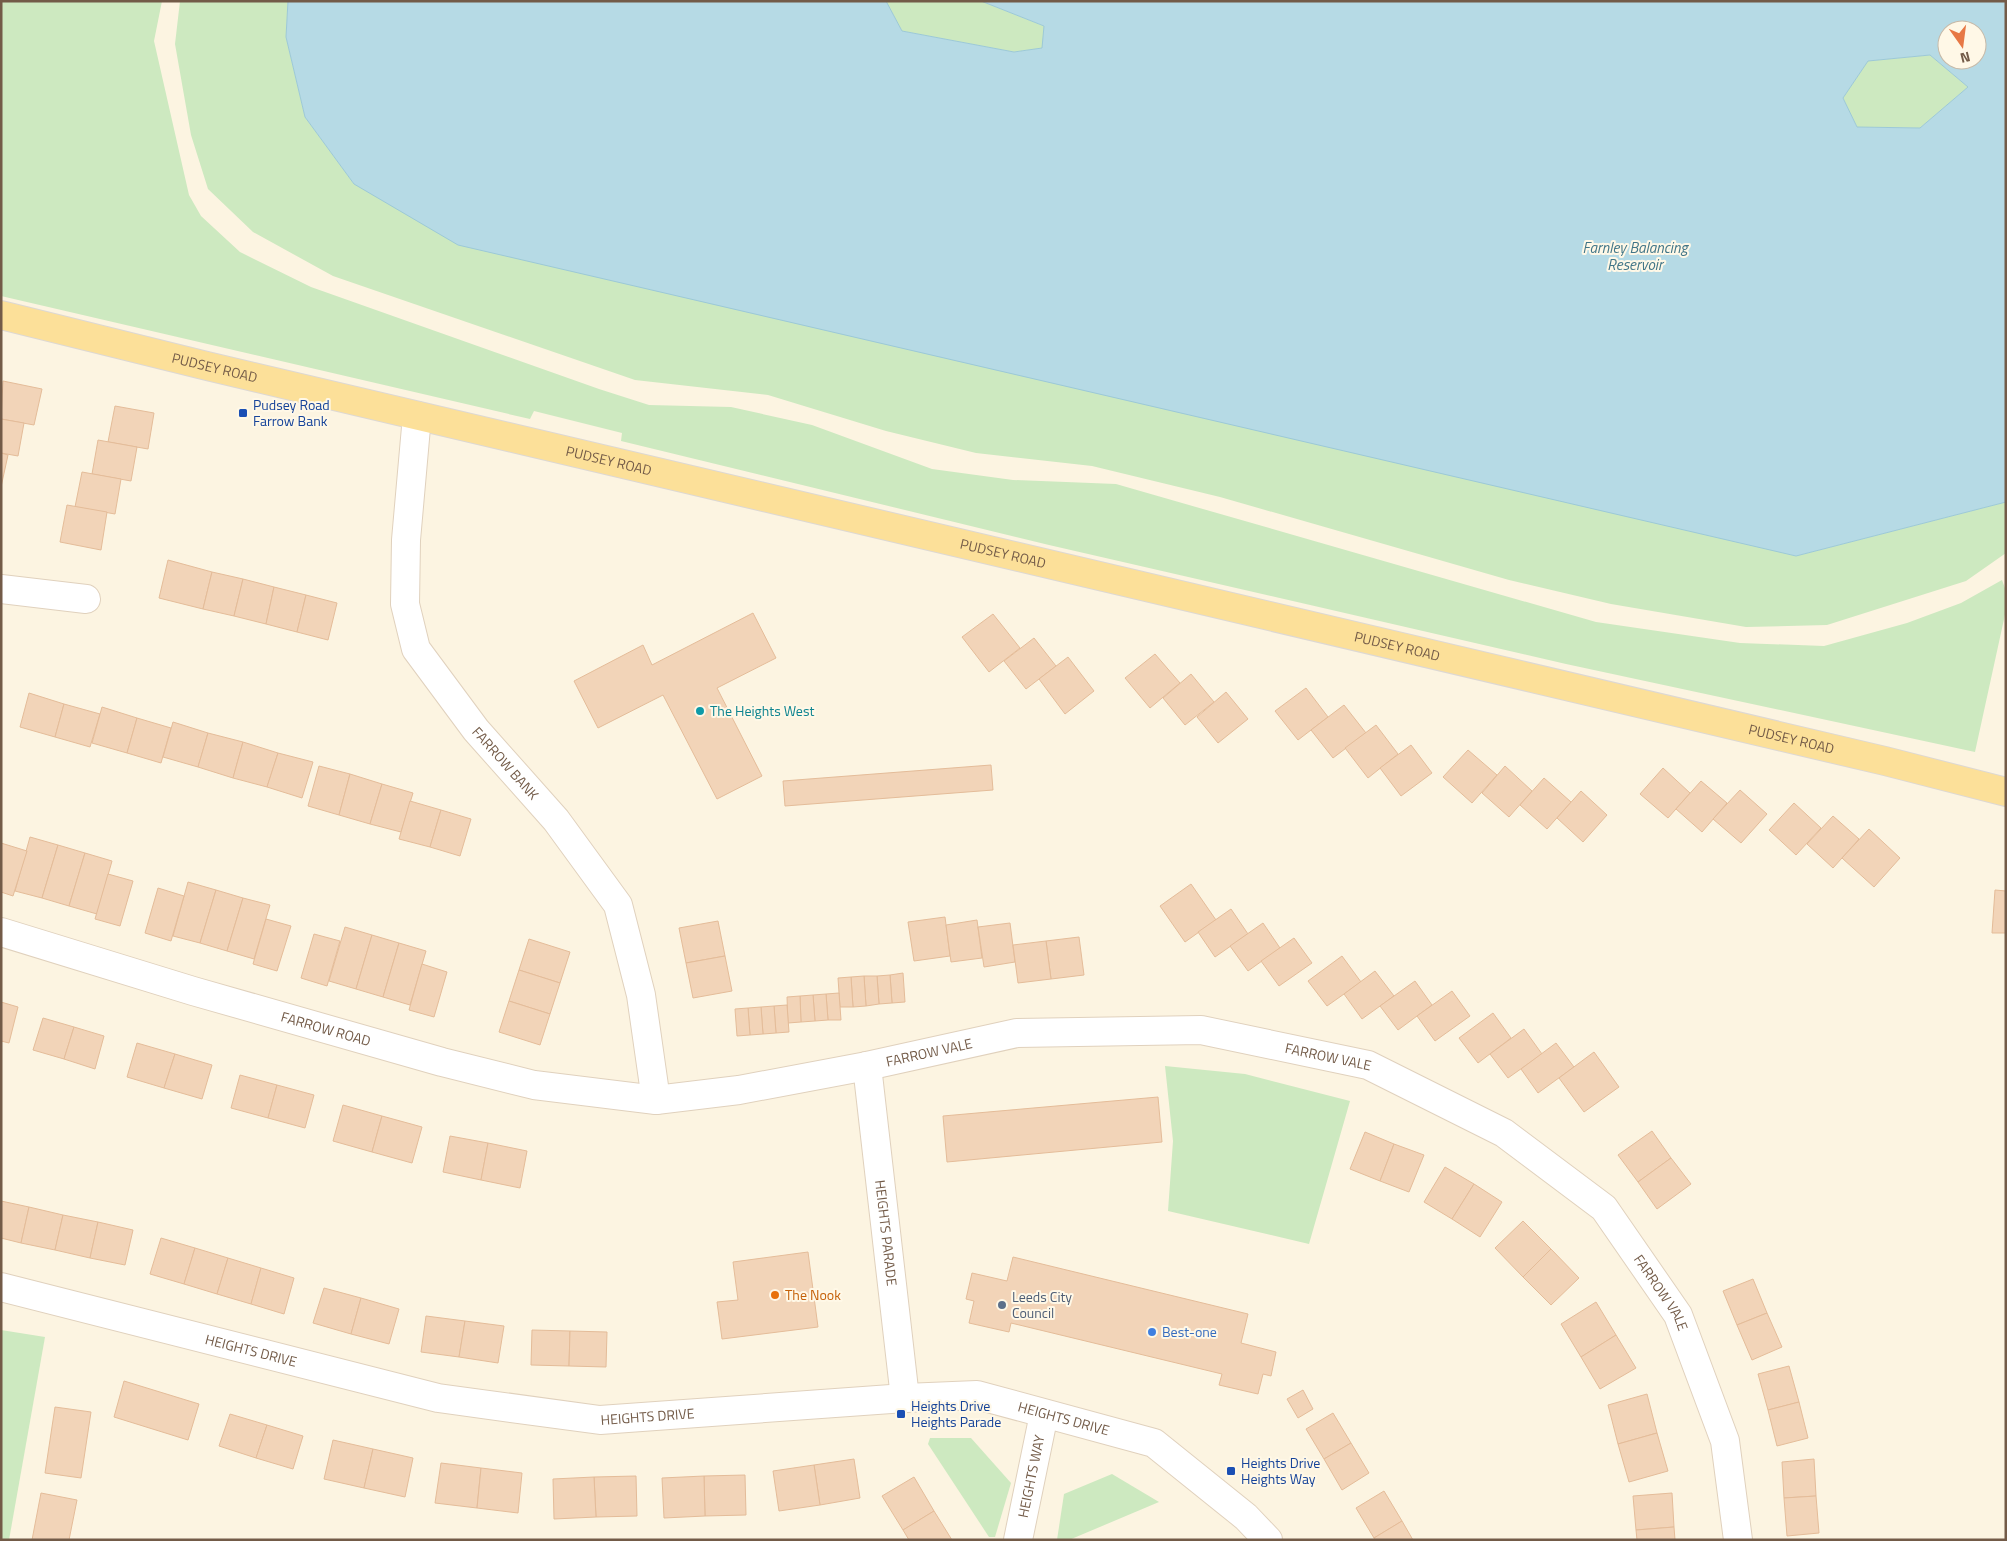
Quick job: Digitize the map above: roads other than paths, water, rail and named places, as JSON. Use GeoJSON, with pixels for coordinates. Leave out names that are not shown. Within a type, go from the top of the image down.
{"type":"FeatureCollection","features":[{"type":"Feature","properties":{"kind":"main road","name":"PUDSEY ROAD"},"geometry":{"type":"LineString","coordinates":[[1,315],[417,416],[1876,759],[2006,792]]}},
{"type":"Feature","properties":{"kind":"street","name":"FARROW BANK"},"geometry":{"type":"LineString","coordinates":[[417,416],[406,540],[405,604],[416,649],[476,730],[556,820],[618,905],[640,995],[656,1100]]}},
{"type":"Feature","properties":{"kind":"street"},"geometry":{"type":"LineString","coordinates":[[1,590],[86,599]]}},
{"type":"Feature","properties":{"kind":"street","name":"FARROW ROAD"},"geometry":{"type":"LineString","coordinates":[[1,932],[193,991],[442,1062],[534,1085],[656,1100]]}},
{"type":"Feature","properties":{"kind":"street","name":"FARROW VALE"},"geometry":{"type":"LineString","coordinates":[[656,1100],[739,1090],[867,1066],[1017,1033],[1201,1030],[1368,1065],[1504,1134],[1604,1208],[1678,1315],[1725,1440],[1738,1540]]}},
{"type":"Feature","properties":{"kind":"street","name":"HEIGHTS PARADE"},"geometry":{"type":"LineString","coordinates":[[867,1066],[905,1398]]}},
{"type":"Feature","properties":{"kind":"street","name":"HEIGHTS DRIVE"},"geometry":{"type":"LineString","coordinates":[[1,1287],[438,1398],[600,1420],[905,1398],[977,1396],[1154,1444],[1246,1517],[1268,1540]]}},
{"type":"Feature","properties":{"kind":"street","name":"HEIGHTS WAY"},"geometry":{"type":"LineString","coordinates":[[1018,1540],[1044,1414]]}},
{"type":"Feature","properties":{"kind":"water","name":"Farnley Balancing Reservoir"},"geometry":{"type":"Polygon","coordinates":[[[288,1],[886,1],[902,31],[1014,52],[1042,48],[1044,26],[981,1],[2006,1],[2006,502],[1796,556],[458,245],[354,184],[305,117],[286,37],[288,1]],[[1937,20],[1937,61],[1930,55],[1868,61],[1843,98],[1857,127],[1920,128],[1968,87],[1948,70],[1987,70],[1987,20],[1937,20]]]}},
{"type":"Feature","properties":{"kind":"place","name":"Pudsey Road Farrow Bank"},"geometry":{"type":"Point","coordinates":[243,413]}},
{"type":"Feature","properties":{"kind":"place","name":"The Heights West"},"geometry":{"type":"Point","coordinates":[700,711]}},
{"type":"Feature","properties":{"kind":"place","name":"The Nook"},"geometry":{"type":"Point","coordinates":[775,1295]}},
{"type":"Feature","properties":{"kind":"place","name":"Leeds City Council"},"geometry":{"type":"Point","coordinates":[1002,1305]}},
{"type":"Feature","properties":{"kind":"place","name":"Best-one"},"geometry":{"type":"Point","coordinates":[1152,1332]}},
{"type":"Feature","properties":{"kind":"place","name":"Heights Drive Heights Parade"},"geometry":{"type":"Point","coordinates":[901,1414]}},
{"type":"Feature","properties":{"kind":"place","name":"Heights Drive Heights Way"},"geometry":{"type":"Point","coordinates":[1231,1471]}}]}
